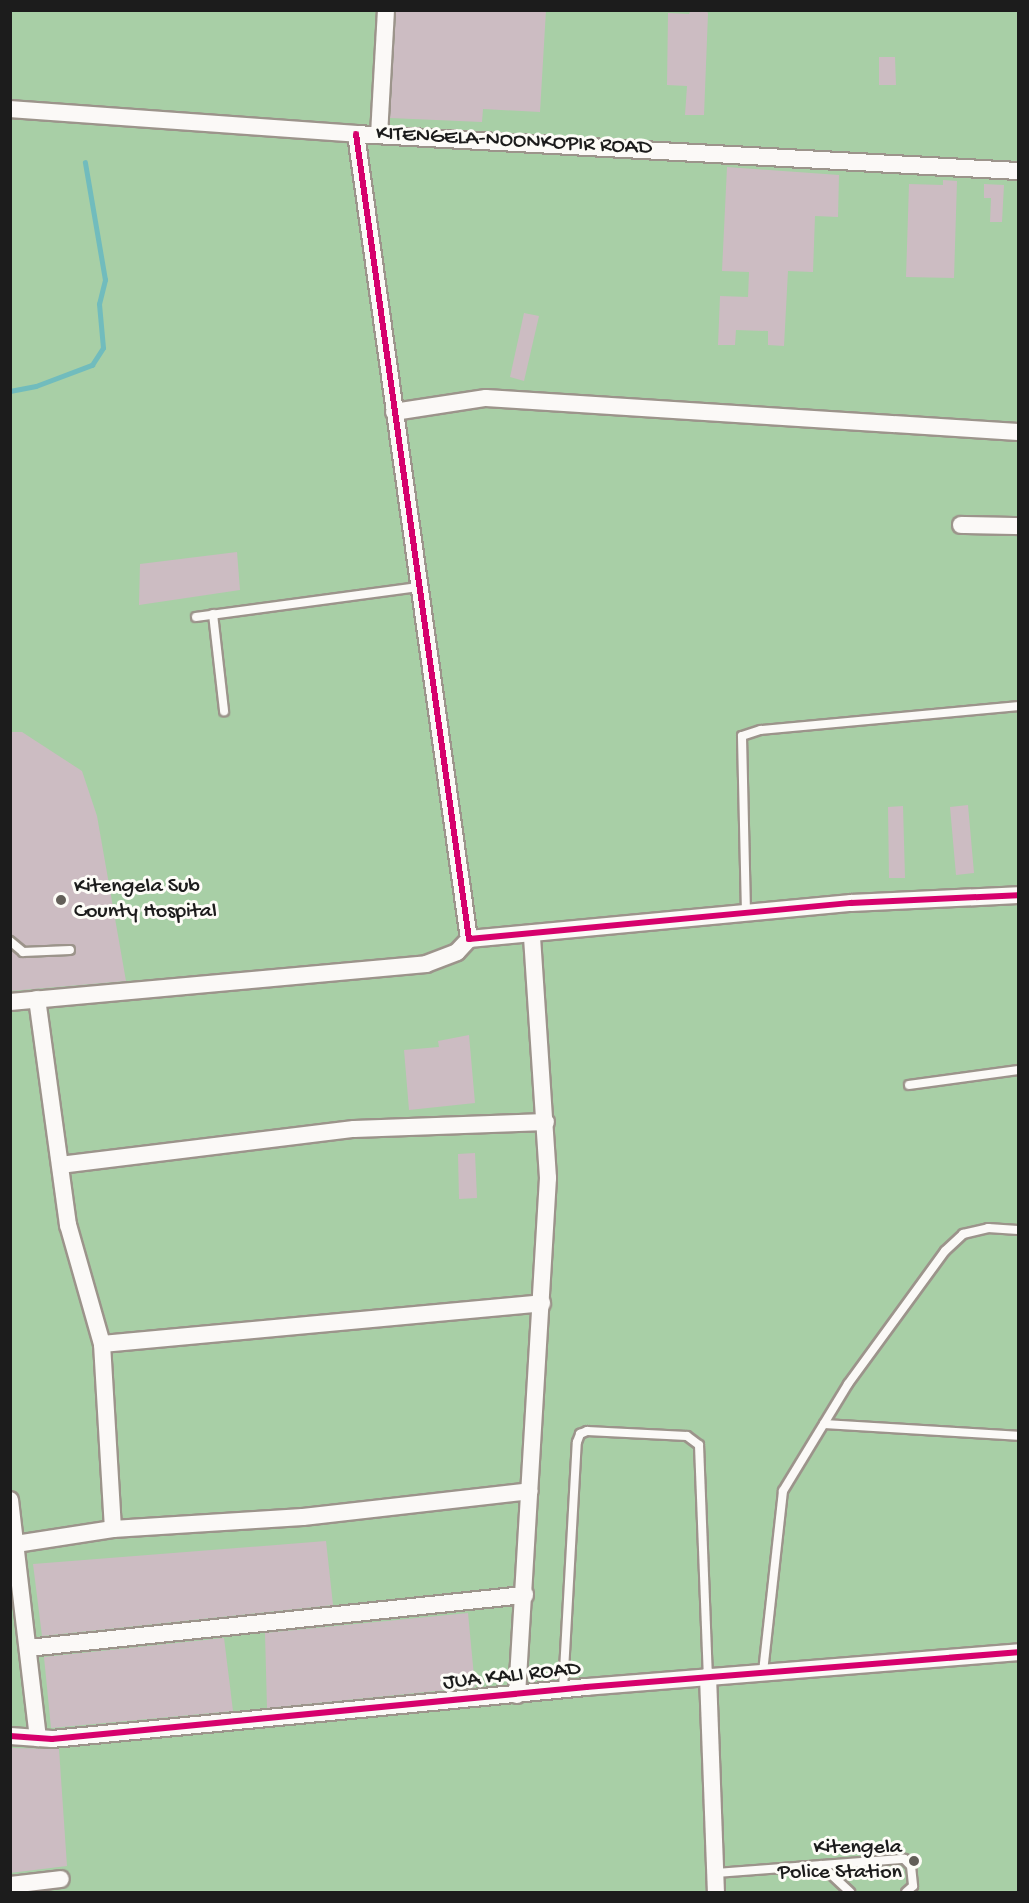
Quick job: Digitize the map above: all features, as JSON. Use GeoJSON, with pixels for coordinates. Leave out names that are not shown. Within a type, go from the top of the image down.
{"type":"FeatureCollection","features":[{"type":"Feature","properties":{"kind":"street"},"geometry":{"type":"LineString","coordinates":[[379,135],[386,10]]}},
{"type":"Feature","properties":{"kind":"street","name":"KITENGELA-NOONKOPIR ROAD"},"geometry":{"type":"LineString","coordinates":[[10,110],[356,134],[1018,171]]}},
{"type":"Feature","properties":{"kind":"street"},"geometry":{"type":"LineString","coordinates":[[356,134],[469,939]]}},
{"type":"Feature","properties":{"kind":"street"},"geometry":{"type":"LineString","coordinates":[[394,412],[486,398],[1018,432]]}},
{"type":"Feature","properties":{"kind":"street"},"geometry":{"type":"LineString","coordinates":[[961,525],[1018,526]]}},
{"type":"Feature","properties":{"kind":"street"},"geometry":{"type":"LineString","coordinates":[[10,1002],[426,964],[450,956],[469,939],[851,903],[1018,895]]}},
{"type":"Feature","properties":{"kind":"street"},"geometry":{"type":"LineString","coordinates":[[517,1695],[525,1595],[548,1179],[532,934]]}},
{"type":"Feature","properties":{"kind":"street"},"geometry":{"type":"LineString","coordinates":[[37,999],[68,1226],[102,1344],[113,1529]]}},
{"type":"Feature","properties":{"kind":"street"},"geometry":{"type":"LineString","coordinates":[[60,1165],[354,1130],[546,1122]]}},
{"type":"Feature","properties":{"kind":"street"},"geometry":{"type":"LineString","coordinates":[[102,1344],[542,1303]]}},
{"type":"Feature","properties":{"kind":"street"},"geometry":{"type":"LineString","coordinates":[[16,1544],[113,1529],[303,1517],[530,1491]]}},
{"type":"Feature","properties":{"kind":"street"},"geometry":{"type":"LineString","coordinates":[[10,1500],[38,1738]]}},
{"type":"Feature","properties":{"kind":"street"},"geometry":{"type":"LineString","coordinates":[[28,1648],[525,1595]]}},
{"type":"Feature","properties":{"kind":"street","name":"JUA KALI ROAD"},"geometry":{"type":"LineString","coordinates":[[10,1736],[38,1738],[708,1676],[1018,1652]]}},
{"type":"Feature","properties":{"kind":"street"},"geometry":{"type":"LineString","coordinates":[[708,1676],[716,1893]]}},
{"type":"Feature","properties":{"kind":"street"},"geometry":{"type":"LineString","coordinates":[[10,1885],[61,1879]]}},
{"type":"Feature","properties":{"kind":"lane"},"geometry":{"type":"LineString","coordinates":[[196,617],[418,587]]}},
{"type":"Feature","properties":{"kind":"lane"},"geometry":{"type":"LineString","coordinates":[[213,614],[224,711]]}},
{"type":"Feature","properties":{"kind":"lane"},"geometry":{"type":"LineString","coordinates":[[746,913],[742,736],[761,730],[1018,706]]}},
{"type":"Feature","properties":{"kind":"lane"},"geometry":{"type":"LineString","coordinates":[[10,941],[23,952],[70,950]]}},
{"type":"Feature","properties":{"kind":"lane"},"geometry":{"type":"LineString","coordinates":[[909,1085],[1018,1070]]}},
{"type":"Feature","properties":{"kind":"lane"},"geometry":{"type":"LineString","coordinates":[[763,1672],[783,1491],[848,1384],[945,1251],[963,1234],[988,1228],[1018,1230]]}},
{"type":"Feature","properties":{"kind":"lane"},"geometry":{"type":"LineString","coordinates":[[824,1424],[1018,1436]]}},
{"type":"Feature","properties":{"kind":"lane"},"geometry":{"type":"LineString","coordinates":[[563,1689],[577,1442],[580,1434],[588,1431],[687,1436],[699,1445],[708,1676]]}},
{"type":"Feature","properties":{"kind":"lane"},"geometry":{"type":"LineString","coordinates":[[716,1873],[904,1859],[911,1866],[913,1886],[906,1893]]}},
{"type":"Feature","properties":{"kind":"lane"},"geometry":{"type":"LineString","coordinates":[[821,1865],[850,1893]]}},
{"type":"Feature","properties":{"kind":"green space"},"geometry":{"type":"Polygon","coordinates":[[[11,11],[1018,11],[1018,1892],[11,1892],[11,11]]]}},
{"type":"Feature","properties":{"kind":"building"},"geometry":{"type":"Polygon","coordinates":[[[396,10],[546,10],[540,112],[483,109],[482,122],[390,118],[396,10]]]}},
{"type":"Feature","properties":{"kind":"building"},"geometry":{"type":"Polygon","coordinates":[[[691,10],[707,10],[708,14],[704,115],[685,115],[687,86],[667,85],[668,13],[689,14],[691,10]]]}},
{"type":"Feature","properties":{"kind":"building"},"geometry":{"type":"Polygon","coordinates":[[[879,57],[895,57],[896,85],[879,85],[879,57]]]}},
{"type":"Feature","properties":{"kind":"building"},"geometry":{"type":"Polygon","coordinates":[[[727,167],[839,175],[838,217],[815,216],[813,272],[788,271],[784,346],[768,345],[768,331],[736,330],[735,345],[718,345],[720,296],[748,297],[749,272],[722,271],[727,167]]]}},
{"type":"Feature","properties":{"kind":"building"},"geometry":{"type":"Polygon","coordinates":[[[943,180],[957,181],[954,278],[906,277],[909,184],[943,185],[943,180]]]}},
{"type":"Feature","properties":{"kind":"building"},"geometry":{"type":"Polygon","coordinates":[[[984,184],[1004,185],[1002,222],[990,222],[991,198],[984,198],[984,184]]]}},
{"type":"Feature","properties":{"kind":"building"},"geometry":{"type":"Polygon","coordinates":[[[524,313],[539,316],[524,381],[510,377],[524,313]]]}},
{"type":"Feature","properties":{"kind":"building"},"geometry":{"type":"Polygon","coordinates":[[[237,552],[240,590],[139,605],[140,564],[237,552]]]}},
{"type":"Feature","properties":{"kind":"building","name":"Kitengela Sub County Hospital"},"geometry":{"type":"Polygon","coordinates":[[[10,732],[22,732],[82,771],[97,816],[126,981],[10,991],[10,950],[23,958],[70,956],[76,950],[70,944],[25,946],[10,935],[10,732]]]}},
{"type":"Feature","properties":{"kind":"building"},"geometry":{"type":"Polygon","coordinates":[[[968,805],[974,873],[956,875],[950,807],[968,805]]]}},
{"type":"Feature","properties":{"kind":"building"},"geometry":{"type":"Polygon","coordinates":[[[903,806],[905,878],[889,878],[888,807],[903,806]]]}},
{"type":"Feature","properties":{"kind":"building"},"geometry":{"type":"Polygon","coordinates":[[[469,1035],[475,1103],[409,1110],[404,1050],[439,1047],[438,1041],[469,1035]]]}},
{"type":"Feature","properties":{"kind":"building"},"geometry":{"type":"Polygon","coordinates":[[[475,1153],[477,1198],[459,1199],[458,1154],[475,1153]]]}},
{"type":"Feature","properties":{"kind":"building"},"geometry":{"type":"Polygon","coordinates":[[[326,1541],[333,1605],[42,1636],[33,1564],[326,1541]]]}},
{"type":"Feature","properties":{"kind":"building"},"geometry":{"type":"Polygon","coordinates":[[[468,1613],[475,1687],[267,1708],[265,1633],[468,1613]]]}},
{"type":"Feature","properties":{"kind":"building"},"geometry":{"type":"Polygon","coordinates":[[[224,1638],[233,1711],[51,1728],[44,1657],[224,1638]]]}},
{"type":"Feature","properties":{"kind":"building"},"geometry":{"type":"Polygon","coordinates":[[[10,1748],[59,1749],[67,1866],[10,1873],[10,1748]]]}},
{"type":"Feature","properties":{"kind":"waterway"},"geometry":{"type":"LineString","coordinates":[[10,391],[36,386],[92,365],[103,348],[99,304],[105,280],[85,163]]}},
{"type":"Feature","properties":{"kind":"cycle path"},"geometry":{"type":"LineString","coordinates":[[356,134],[469,939],[851,903],[1018,895]]}},
{"type":"Feature","properties":{"kind":"cycle path"},"geometry":{"type":"LineString","coordinates":[[10,1736],[52,1739],[586,1687],[1018,1652]]}},
{"type":"Feature","properties":{"kind":"place","name":"Kitengela Sub County Hospital"},"geometry":{"type":"Point","coordinates":[61,900]}},
{"type":"Feature","properties":{"kind":"place","name":"Kitengela Police Station"},"geometry":{"type":"Point","coordinates":[914,1861]}}]}
